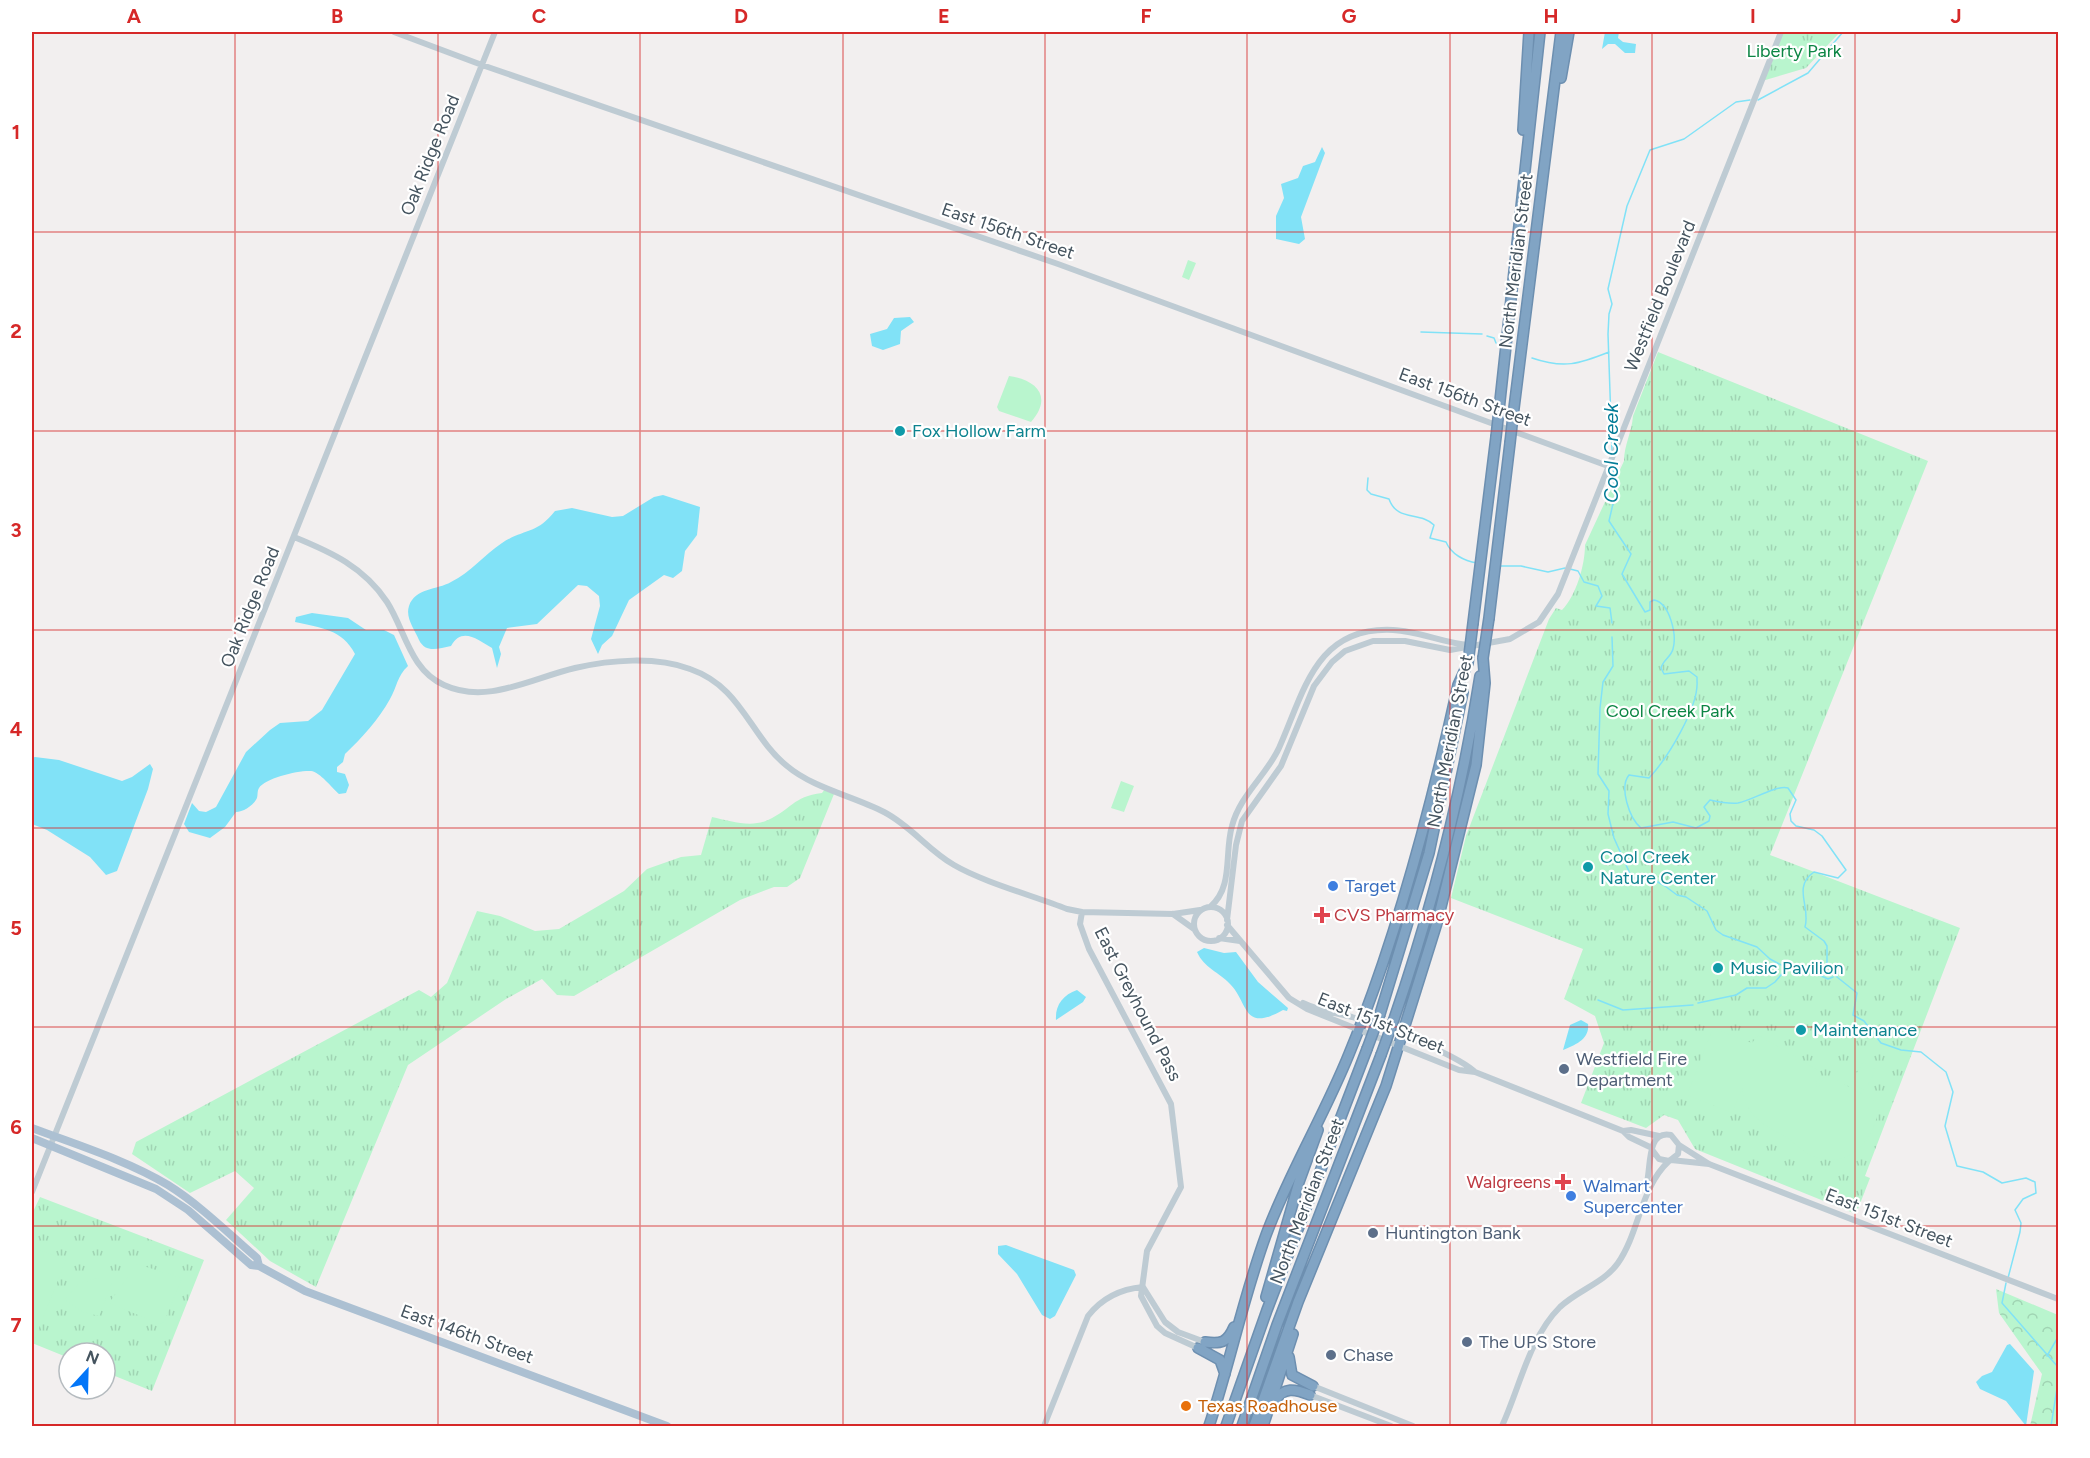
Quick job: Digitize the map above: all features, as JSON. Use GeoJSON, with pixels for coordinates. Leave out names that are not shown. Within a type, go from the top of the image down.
{"type":"FeatureCollection","features":[{"type":"Feature","properties":{"kind":"highway"},"geometry":{"type":"LineString","coordinates":[[1519,225],[1529,32]]}},
{"type":"Feature","properties":{"kind":"highway","name":"North Meridian Street"},"geometry":{"type":"LineString","coordinates":[[1226,1426],[1380,1014],[1407,933],[1433,835],[1468,663],[1496,437],[1540,32]]}},
{"type":"Feature","properties":{"kind":"highway","name":"North Meridian Street"},"geometry":{"type":"LineString","coordinates":[[1242,1426],[1277,1325],[1394,1019],[1426,921],[1447,841],[1465,760],[1489,618],[1561,32]]}},
{"type":"Feature","properties":{"kind":"highway"},"geometry":{"type":"LineString","coordinates":[[1543,187],[1569,32]]}},
{"type":"Feature","properties":{"kind":"highway"},"geometry":{"type":"LineString","coordinates":[[1254,1426],[1298,1302],[1399,1048],[1437,923],[1470,793],[1485,683],[1483,658]]}},
{"type":"Feature","properties":{"kind":"highway"},"geometry":{"type":"LineString","coordinates":[[1239,1387],[1302,1174],[1360,1026],[1407,888],[1458,685],[1468,663]]}},
{"type":"Feature","properties":{"kind":"highway"},"geometry":{"type":"LineString","coordinates":[[1209,1426],[1248,1292],[1285,1187],[1337,1081]]}},
{"type":"Feature","properties":{"kind":"highway"},"geometry":{"type":"LineString","coordinates":[[1264,1426],[1326,1235]]}},
{"type":"Feature","properties":{"kind":"highway"},"geometry":{"type":"LineString","coordinates":[[1202,1345],[1220,1343],[1228,1338],[1248,1292]]}},
{"type":"Feature","properties":{"kind":"highway"},"geometry":{"type":"LineString","coordinates":[[1202,1345],[1220,1360],[1225,1373],[1221,1389]]}},
{"type":"Feature","properties":{"kind":"highway"},"geometry":{"type":"LineString","coordinates":[[1289,1345],[1291,1372],[1312,1390]]}},
{"type":"Feature","properties":{"kind":"highway"},"geometry":{"type":"LineString","coordinates":[[1264,1426],[1275,1399],[1283,1391],[1312,1390]]}},
{"type":"Feature","properties":{"kind":"main road"},"geometry":{"type":"LineString","coordinates":[[32,1128],[52,1141]]}},
{"type":"Feature","properties":{"kind":"main road"},"geometry":{"type":"LineString","coordinates":[[32,1138],[52,1141]]}},
{"type":"Feature","properties":{"kind":"main road","name":"East 146th Street"},"geometry":{"type":"LineString","coordinates":[[52,1141],[135,1168],[168,1185],[192,1202],[257,1258],[259,1266],[312,1294],[667,1426]]}},
{"type":"Feature","properties":{"kind":"street","name":"East 156th Street"},"geometry":{"type":"LineString","coordinates":[[394,32],[482,65],[1058,264],[1609,463]]}},
{"type":"Feature","properties":{"kind":"street","name":"Oak Ridge Road"},"geometry":{"type":"LineString","coordinates":[[32,1192],[495,32]]}},
{"type":"Feature","properties":{"kind":"street","name":"Westfield Boulevard"},"geometry":{"type":"LineString","coordinates":[[1227,922],[1236,845],[1242,820],[1281,766],[1314,686],[1332,662],[1346,651],[1373,641],[1405,641],[1450,650],[1517,637],[1536,625],[1556,599],[1781,32]]}},
{"type":"Feature","properties":{"kind":"street","name":"East Greyhound Pass"},"geometry":{"type":"LineString","coordinates":[[294,537],[341,557],[366,577],[388,603],[416,662],[427,674],[444,685],[474,692],[500,690],[573,668],[617,662],[653,662],[689,668],[727,691],[776,756],[800,775],[848,795],[904,823],[936,853],[957,867],[1067,909],[1082,912],[1080,924],[1089,949],[1171,1104],[1181,1187],[1147,1251],[1142,1275],[1143,1287]]}},
{"type":"Feature","properties":{"kind":"street","name":"Westfield Boulevard"},"geometry":{"type":"LineString","coordinates":[[1210,907],[1220,898],[1225,888],[1228,841],[1234,817],[1242,802],[1275,758],[1308,676],[1330,651],[1360,634],[1392,629],[1461,644],[1494,642]]}},
{"type":"Feature","properties":{"kind":"street"},"geometry":{"type":"LineString","coordinates":[[1082,912],[1173,914],[1210,907],[1221,910],[1227,922],[1219,938]]}},
{"type":"Feature","properties":{"kind":"street"},"geometry":{"type":"LineString","coordinates":[[1195,930],[1194,919],[1200,910]]}},
{"type":"Feature","properties":{"kind":"street"},"geometry":{"type":"LineString","coordinates":[[1173,914],[1203,938],[1240,941]]}},
{"type":"Feature","properties":{"kind":"street","name":"East 151st Street"},"geometry":{"type":"LineString","coordinates":[[1227,922],[1240,941],[1252,951],[1289,998],[1307,1009],[1403,1037],[1463,1062],[1475,1072]]}},
{"type":"Feature","properties":{"kind":"street","name":"East 151st Street"},"geometry":{"type":"LineString","coordinates":[[1282,990],[1311,1007],[1360,1026],[1399,1048],[1460,1070],[1475,1072],[1623,1131],[1652,1150]]}},
{"type":"Feature","properties":{"kind":"street","name":"East 151st Street"},"geometry":{"type":"LineString","coordinates":[[1623,1131],[1631,1130],[1659,1136]]}},
{"type":"Feature","properties":{"kind":"street"},"geometry":{"type":"LineString","coordinates":[[1502,1426],[1540,1333],[1561,1306],[1585,1287],[1603,1278],[1618,1263],[1648,1188],[1657,1173],[1678,1154],[1679,1145],[1671,1135],[1659,1136],[1652,1150],[1648,1188]]}},
{"type":"Feature","properties":{"kind":"street","name":"East 151st Street"},"geometry":{"type":"LineString","coordinates":[[1679,1145],[1709,1164],[2058,1299]]}},
{"type":"Feature","properties":{"kind":"street"},"geometry":{"type":"LineString","coordinates":[[1652,1150],[1659,1159],[1670,1161]]}},
{"type":"Feature","properties":{"kind":"street","name":"East 151st Street"},"geometry":{"type":"LineString","coordinates":[[1670,1161],[1709,1164]]}},
{"type":"Feature","properties":{"kind":"street"},"geometry":{"type":"LineString","coordinates":[[1044,1426],[1088,1316],[1099,1303],[1115,1293],[1143,1287],[1165,1322],[1202,1345]]}},
{"type":"Feature","properties":{"kind":"street"},"geometry":{"type":"LineString","coordinates":[[1312,1390],[1391,1426]]}},
{"type":"Feature","properties":{"kind":"street"},"geometry":{"type":"LineString","coordinates":[[1312,1390],[1413,1426]]}},
{"type":"Feature","properties":{"kind":"green space","name":"Liberty Park"},"geometry":{"type":"Polygon","coordinates":[[[1781,32],[1840,32],[1806,68],[1762,81],[1781,32]]]}},
{"type":"Feature","properties":{"kind":"green space"},"geometry":{"type":"Polygon","coordinates":[[[1188,260],[1196,263],[1189,280],[1182,277],[1188,260]]]}},
{"type":"Feature","properties":{"kind":"green space","name":"Cool Creek Park"},"geometry":{"type":"Polygon","coordinates":[[[1658,352],[1928,461],[1770,855],[1960,928],[1865,1176],[1870,1178],[1856,1214],[1695,1149],[1678,1120],[1664,1115],[1646,1128],[1581,1103],[1604,1043],[1595,1016],[1564,999],[1583,949],[1451,898],[1466,836],[1549,619],[1556,608],[1562,610],[1572,597],[1581,571],[1585,545],[1624,461],[1633,416],[1658,352]]]}},
{"type":"Feature","properties":{"kind":"green space"},"geometry":{"type":"Polygon","coordinates":[[[1009,376],[1027,381],[1039,391],[1041,405],[1031,422],[999,411],[997,407],[1009,376]]]}},
{"type":"Feature","properties":{"kind":"green space"},"geometry":{"type":"Polygon","coordinates":[[[1121,781],[1134,786],[1124,812],[1111,808],[1121,781]]]}},
{"type":"Feature","properties":{"kind":"green space"},"geometry":{"type":"Polygon","coordinates":[[[825,789],[834,794],[800,878],[787,887],[774,887],[740,900],[574,996],[557,995],[542,979],[506,999],[408,1065],[316,1287],[270,1261],[226,1220],[254,1188],[235,1171],[190,1193],[132,1154],[136,1142],[419,990],[431,997],[447,983],[477,911],[500,916],[535,931],[559,929],[624,891],[647,869],[681,857],[701,855],[712,817],[740,823],[761,822],[776,816],[798,800],[822,793],[825,789]]]}},
{"type":"Feature","properties":{"kind":"green space"},"geometry":{"type":"Polygon","coordinates":[[[1713,1028],[1752,1043],[1758,1035],[1819,1071],[1821,1075],[1815,1085],[1818,1087],[1824,1077],[1829,1076],[1879,1103],[1873,1128],[1867,1139],[1849,1155],[1838,1159],[1812,1156],[1757,1118],[1747,1106],[1742,1088],[1732,1113],[1687,1095],[1713,1028]]]}},
{"type":"Feature","properties":{"kind":"green space"},"geometry":{"type":"Polygon","coordinates":[[[1863,1062],[1876,1070],[1865,1090],[1851,1083],[1863,1062]]]}},
{"type":"Feature","properties":{"kind":"green space"},"geometry":{"type":"Polygon","coordinates":[[[40,1197],[204,1260],[152,1391],[117,1377],[117,1341],[57,1341],[57,1353],[32,1343],[32,1214],[40,1197]]]}},
{"type":"Feature","properties":{"kind":"green space"},"geometry":{"type":"Polygon","coordinates":[[[32,1247],[66,1260],[35,1338],[32,1336],[32,1247]]]}},
{"type":"Feature","properties":{"kind":"green space"},"geometry":{"type":"Polygon","coordinates":[[[137,1264],[182,1278],[164,1322],[160,1324],[109,1303],[137,1264]]]}},
{"type":"Feature","properties":{"kind":"green space"},"geometry":{"type":"Polygon","coordinates":[[[97,1278],[112,1283],[99,1316],[83,1312],[65,1300],[78,1284],[97,1278]]]}},
{"type":"Feature","properties":{"kind":"green space"},"geometry":{"type":"Polygon","coordinates":[[[1996,1289],[2058,1315],[2058,1426],[2030,1426],[2042,1374],[1999,1313],[1996,1289]]]}},
{"type":"Feature","properties":{"kind":"water"},"geometry":{"type":"Polygon","coordinates":[[[1605,32],[1619,32],[1618,38],[1623,42],[1636,44],[1635,53],[1625,53],[1615,44],[1608,44],[1602,49],[1605,32]]]}},
{"type":"Feature","properties":{"kind":"water"},"geometry":{"type":"Polygon","coordinates":[[[1322,147],[1325,153],[1301,217],[1305,239],[1299,244],[1276,239],[1276,216],[1284,198],[1281,184],[1298,178],[1303,166],[1315,162],[1322,147]]]}},
{"type":"Feature","properties":{"kind":"water"},"geometry":{"type":"Polygon","coordinates":[[[910,317],[914,322],[901,331],[900,344],[883,350],[872,346],[870,334],[887,329],[894,318],[910,317]]]}},
{"type":"Feature","properties":{"kind":"water"},"geometry":{"type":"Polygon","coordinates":[[[663,495],[700,507],[697,535],[685,551],[682,571],[673,578],[664,575],[629,600],[612,636],[602,645],[598,654],[591,639],[600,606],[599,596],[587,586],[578,585],[537,624],[507,628],[499,647],[501,654],[497,668],[492,648],[470,636],[460,637],[451,646],[433,649],[425,647],[419,640],[408,615],[409,606],[416,596],[458,578],[502,543],[536,528],[555,511],[572,508],[612,517],[623,516],[654,497],[663,495]]]}},
{"type":"Feature","properties":{"kind":"water"},"geometry":{"type":"Polygon","coordinates":[[[312,613],[348,618],[366,630],[384,630],[394,635],[408,666],[381,714],[345,754],[343,762],[337,767],[337,772],[345,774],[349,785],[346,793],[339,794],[314,772],[291,773],[262,784],[253,803],[236,812],[225,827],[210,838],[189,832],[184,824],[192,803],[199,811],[206,812],[216,807],[246,752],[280,723],[308,721],[322,710],[355,654],[344,639],[337,634],[295,622],[296,617],[312,613]]]}},
{"type":"Feature","properties":{"kind":"water"},"geometry":{"type":"Polygon","coordinates":[[[32,758],[59,760],[122,781],[150,764],[153,769],[148,789],[117,871],[106,875],[90,857],[47,830],[32,824],[32,758]]]}},
{"type":"Feature","properties":{"kind":"water"},"geometry":{"type":"Polygon","coordinates":[[[1204,948],[1224,953],[1236,952],[1258,982],[1288,1008],[1287,1011],[1283,1010],[1260,1018],[1253,1017],[1248,1013],[1230,984],[1200,957],[1197,952],[1204,948]]]}},
{"type":"Feature","properties":{"kind":"water"},"geometry":{"type":"Polygon","coordinates":[[[1077,990],[1086,997],[1083,1002],[1056,1020],[1061,1001],[1077,990]]]}},
{"type":"Feature","properties":{"kind":"water"},"geometry":{"type":"Polygon","coordinates":[[[1581,1020],[1588,1024],[1587,1034],[1581,1041],[1563,1050],[1570,1025],[1581,1020]]]}},
{"type":"Feature","properties":{"kind":"water"},"geometry":{"type":"Polygon","coordinates":[[[1006,1245],[1074,1270],[1076,1275],[1055,1316],[1050,1319],[1042,1315],[1017,1274],[998,1254],[998,1246],[1006,1245]]]}},
{"type":"Feature","properties":{"kind":"water"},"geometry":{"type":"Polygon","coordinates":[[[2010,1344],[2034,1371],[2026,1426],[2006,1401],[1980,1389],[1976,1382],[1982,1376],[1992,1372],[2007,1345],[2010,1344]]]}},
{"type":"Feature","properties":{"kind":"waterway","name":"Cool Creek"},"geometry":{"type":"LineString","coordinates":[[1758,100],[1808,73],[1843,32]]}},
{"type":"Feature","properties":{"kind":"waterway","name":"Cool Creek"},"geometry":{"type":"LineString","coordinates":[[1612,451],[1608,334],[1612,304],[1608,289],[1627,206],[1650,150],[1684,139],[1736,102],[1750,100]]}},
{"type":"Feature","properties":{"kind":"waterway"},"geometry":{"type":"LineString","coordinates":[[1421,332],[1482,334]]}},
{"type":"Feature","properties":{"kind":"waterway"},"geometry":{"type":"LineString","coordinates":[[1487,336],[1494,338],[1496,343]]}},
{"type":"Feature","properties":{"kind":"waterway"},"geometry":{"type":"LineString","coordinates":[[1532,358],[1571,364],[1609,352]]}},
{"type":"Feature","properties":{"kind":"waterway","name":"Cool Creek"},"geometry":{"type":"LineString","coordinates":[[1613,462],[1615,495],[1609,521],[1631,554],[1622,574],[1645,612],[1650,610],[1650,602],[1654,600],[1660,602],[1671,620],[1674,643],[1672,652],[1661,668],[1664,674],[1689,671],[1697,677],[1693,704],[1664,758],[1649,778],[1629,775],[1626,780],[1625,794],[1629,810],[1641,828],[1673,822],[1696,828],[1709,821],[1710,816],[1704,807],[1710,800],[1738,803],[1770,791],[1788,788],[1796,800],[1790,814],[1791,821],[1796,826],[1814,830],[1822,836],[1846,870],[1838,878],[1814,872],[1804,884],[1803,891],[1806,912],[1805,927],[1824,941],[1827,946],[1827,963],[1832,973],[1857,993],[1853,1015],[1864,1021],[1881,1043],[1901,1050],[1921,1052],[1946,1072],[1953,1092],[1945,1126],[1957,1166],[1983,1172],[2002,1183],[2026,1178],[2035,1182],[2036,1193],[2023,1199],[2015,1210],[2021,1223],[2008,1278]]}},
{"type":"Feature","properties":{"kind":"waterway"},"geometry":{"type":"LineString","coordinates":[[1368,478],[1367,490],[1371,494],[1389,499],[1397,511],[1403,514],[1428,521],[1434,525],[1430,538],[1446,542],[1458,556],[1477,563]]}},
{"type":"Feature","properties":{"kind":"waterway"},"geometry":{"type":"LineString","coordinates":[[1500,566],[1521,566],[1548,572],[1565,568]]}},
{"type":"Feature","properties":{"kind":"waterway"},"geometry":{"type":"LineString","coordinates":[[1570,569],[1578,571],[1584,582],[1598,586],[1602,596],[1596,606],[1610,608],[1612,623]]}},
{"type":"Feature","properties":{"kind":"waterway"},"geometry":{"type":"LineString","coordinates":[[1612,637],[1613,666],[1603,682],[1600,708],[1598,774],[1609,791],[1608,814],[1614,838],[1631,876],[1638,880],[1656,881],[1677,895],[1686,897],[1707,911],[1716,930],[1723,935],[1757,947],[1770,959],[1787,968],[1803,970]]}},
{"type":"Feature","properties":{"kind":"waterway"},"geometry":{"type":"LineString","coordinates":[[1698,1003],[1736,995],[1747,988],[1766,988],[1775,982],[1787,968]]}},
{"type":"Feature","properties":{"kind":"waterway"},"geometry":{"type":"LineString","coordinates":[[1808,970],[1828,979],[1833,977]]}},
{"type":"Feature","properties":{"kind":"waterway"},"geometry":{"type":"LineString","coordinates":[[1598,1000],[1623,1010],[1693,1005]]}},
{"type":"Feature","properties":{"kind":"waterway","name":"Cool Creek"},"geometry":{"type":"LineString","coordinates":[[2006,1283],[2002,1303],[2058,1367]]}},
{"type":"Feature","properties":{"kind":"waterway"},"geometry":{"type":"LineString","coordinates":[[2047,1356],[2058,1337]]}},
{"type":"Feature","properties":{"kind":"waterway","name":"Cool Creek"},"geometry":{"type":"LineString","coordinates":[[2051,1426],[2058,1382]]}},
{"type":"Feature","properties":{"kind":"place","name":"Fox Hollow Farm"},"geometry":{"type":"Point","coordinates":[900,431]}},
{"type":"Feature","properties":{"kind":"place","name":"Cool Creek Nature Center"},"geometry":{"type":"Point","coordinates":[1588,867]}},
{"type":"Feature","properties":{"kind":"place","name":"Target"},"geometry":{"type":"Point","coordinates":[1333,886]}},
{"type":"Feature","properties":{"kind":"place","name":"CVS Pharmacy"},"geometry":{"type":"Point","coordinates":[1322,915]}},
{"type":"Feature","properties":{"kind":"place","name":"Music Pavilion"},"geometry":{"type":"Point","coordinates":[1718,968]}},
{"type":"Feature","properties":{"kind":"place","name":"Maintenance"},"geometry":{"type":"Point","coordinates":[1801,1030]}},
{"type":"Feature","properties":{"kind":"place","name":"Westfield Fire Department"},"geometry":{"type":"Point","coordinates":[1564,1069]}},
{"type":"Feature","properties":{"kind":"place","name":"Walgreens"},"geometry":{"type":"Point","coordinates":[1563,1182]}},
{"type":"Feature","properties":{"kind":"place","name":"Walmart Supercenter"},"geometry":{"type":"Point","coordinates":[1571,1196]}},
{"type":"Feature","properties":{"kind":"place","name":"Huntington Bank"},"geometry":{"type":"Point","coordinates":[1373,1233]}},
{"type":"Feature","properties":{"kind":"place","name":"The UPS Store"},"geometry":{"type":"Point","coordinates":[1467,1342]}},
{"type":"Feature","properties":{"kind":"place","name":"Chase"},"geometry":{"type":"Point","coordinates":[1331,1355]}},
{"type":"Feature","properties":{"kind":"place","name":"Texas Roadhouse"},"geometry":{"type":"Point","coordinates":[1186,1406]}}]}
